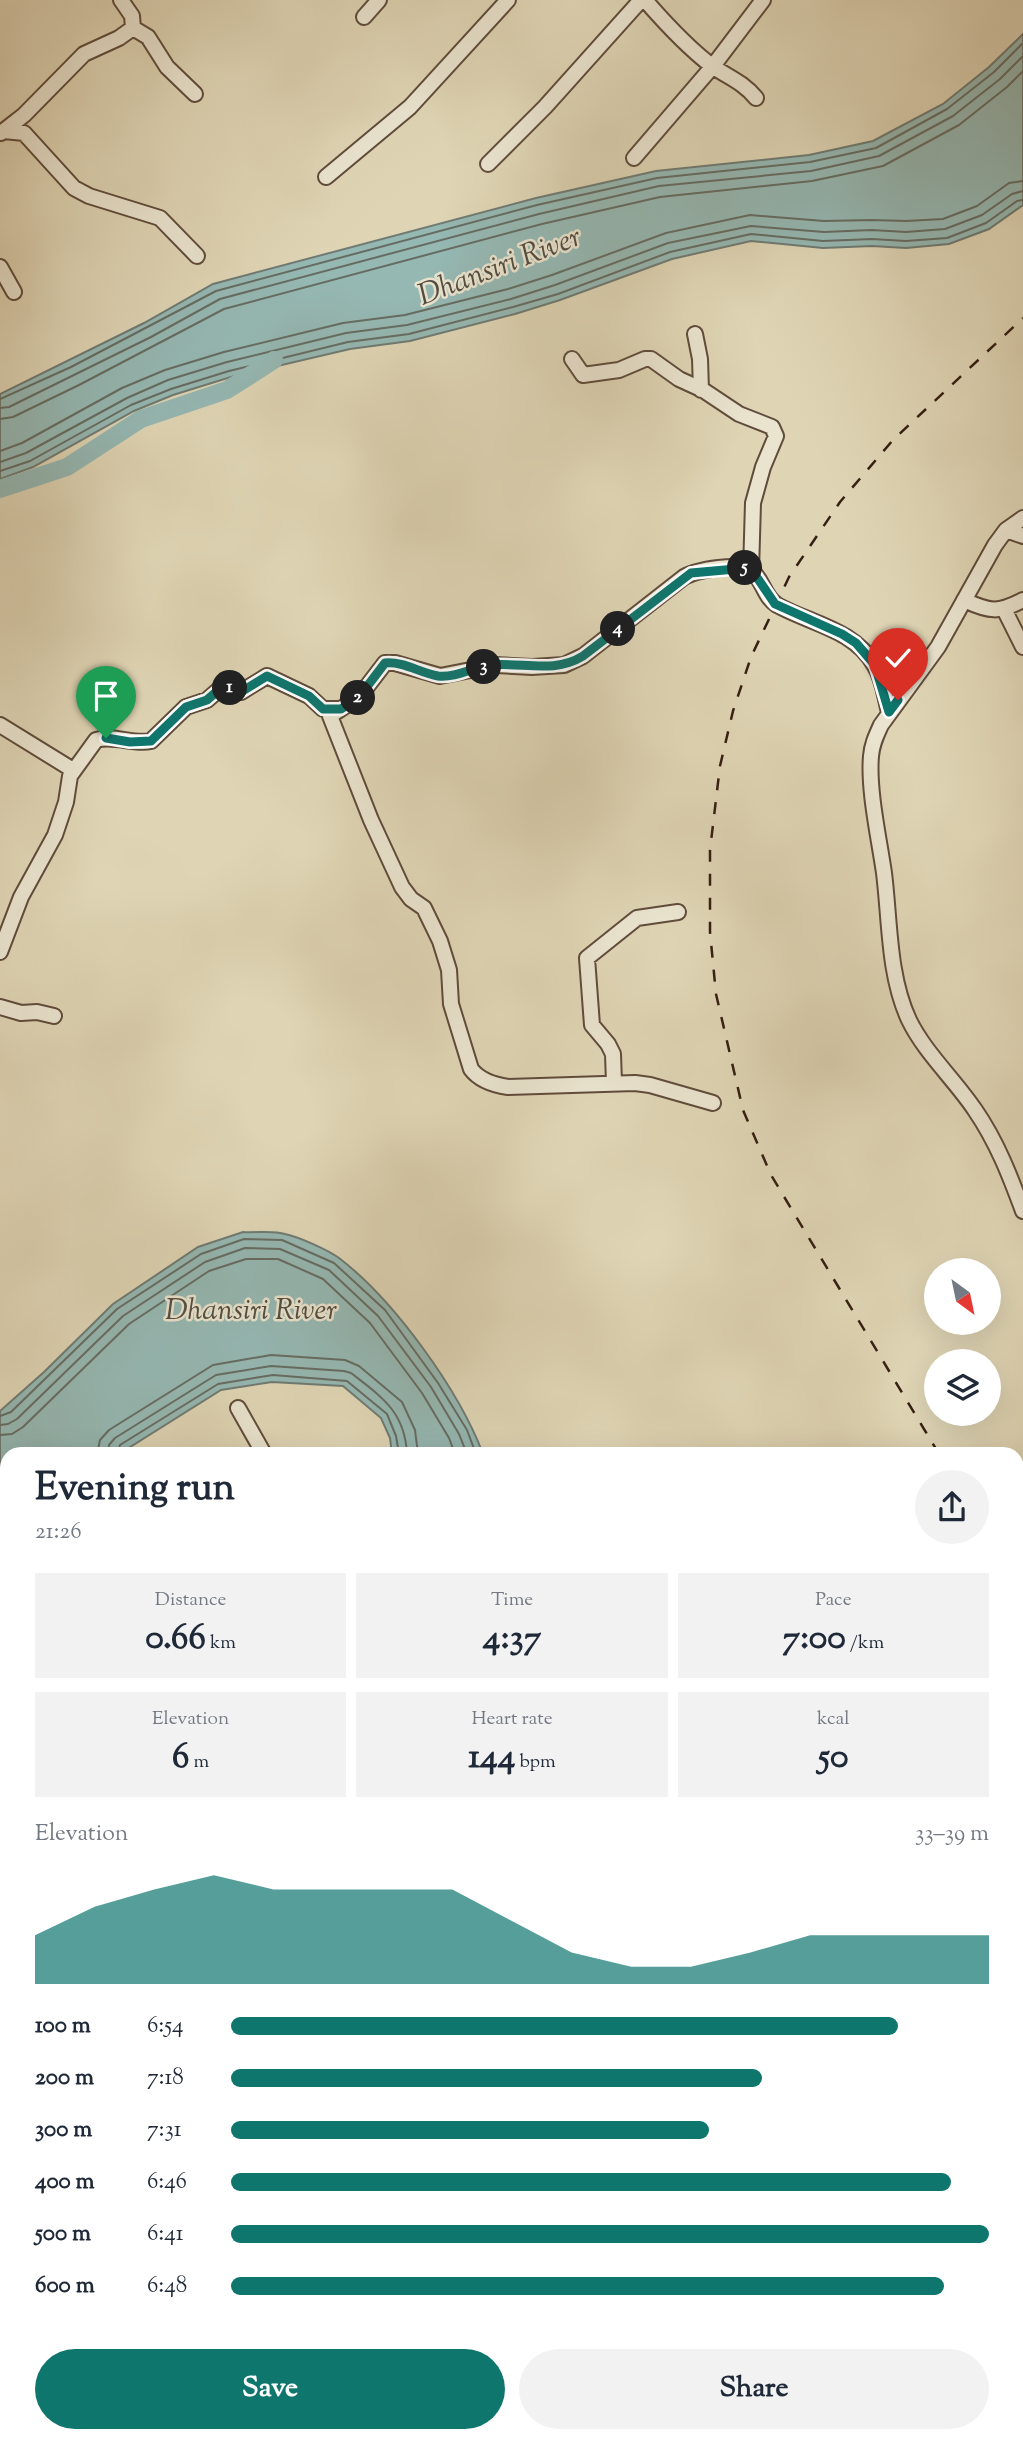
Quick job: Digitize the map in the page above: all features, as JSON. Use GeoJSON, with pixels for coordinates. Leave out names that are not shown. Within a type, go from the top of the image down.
{"type":"FeatureCollection","features":[{"type":"Feature","properties":{"kind":"street"},"geometry":{"type":"LineString","coordinates":[[121,0],[132,16],[133,28]]}},
{"type":"Feature","properties":{"kind":"street"},"geometry":{"type":"LineString","coordinates":[[364,17],[379,0]]}},
{"type":"Feature","properties":{"kind":"street"},"geometry":{"type":"LineString","coordinates":[[326,177],[410,107],[508,0]]}},
{"type":"Feature","properties":{"kind":"street"},"geometry":{"type":"LineString","coordinates":[[488,164],[545,107],[643,0],[676,34],[713,66],[742,83],[756,98]]}},
{"type":"Feature","properties":{"kind":"street"},"geometry":{"type":"LineString","coordinates":[[634,158],[713,66],[763,0]]}},
{"type":"Feature","properties":{"kind":"street"},"geometry":{"type":"LineString","coordinates":[[133,28],[148,37],[167,67],[195,94]]}},
{"type":"Feature","properties":{"kind":"street"},"geometry":{"type":"LineString","coordinates":[[2,133],[24,115],[84,54],[119,38],[133,28]]}},
{"type":"Feature","properties":{"kind":"street"},"geometry":{"type":"LineString","coordinates":[[2,133],[24,133],[74,188],[89,196],[160,218],[197,256]]}},
{"type":"Feature","properties":{"kind":"street"},"geometry":{"type":"LineString","coordinates":[[0,267],[14,292]]}},
{"type":"Feature","properties":{"kind":"street"},"geometry":{"type":"LineString","coordinates":[[695,334],[700,359],[701,390]]}},
{"type":"Feature","properties":{"kind":"street"},"geometry":{"type":"LineString","coordinates":[[572,359],[583,375],[618,370],[651,359],[679,379],[739,414],[766,423],[775,431],[776,436],[763,467],[753,503],[751,571]]}},
{"type":"Feature","properties":{"kind":"street"},"geometry":{"type":"LineString","coordinates":[[1023,518],[1006,530],[932,655],[889,712],[874,740],[871,768],[900,998],[923,1043],[974,1108],[994,1139],[1023,1211]]}},
{"type":"Feature","properties":{"kind":"street"},"geometry":{"type":"LineString","coordinates":[[1006,530],[1023,536]]}},
{"type":"Feature","properties":{"kind":"street"},"geometry":{"type":"LineString","coordinates":[[713,1103],[650,1085],[614,1083],[508,1087],[486,1081],[474,1073],[452,1004],[449,970],[440,941],[424,908],[404,892],[371,820],[330,716],[359,697],[385,663],[395,663],[440,676],[496,665],[532,667],[564,664],[583,656],[691,573],[740,567],[751,571],[775,604],[856,643],[875,665],[889,712]]}},
{"type":"Feature","properties":{"kind":"street"},"geometry":{"type":"LineString","coordinates":[[964,600],[982,608],[1004,609],[1023,600]]}},
{"type":"Feature","properties":{"kind":"street"},"geometry":{"type":"LineString","coordinates":[[1004,609],[1023,647]]}},
{"type":"Feature","properties":{"kind":"street"},"geometry":{"type":"LineString","coordinates":[[0,952],[21,897],[55,835],[73,770],[96,740],[106,738],[130,742],[151,741],[186,707],[207,700],[222,687],[241,692],[267,676],[309,696],[323,709],[341,709]]}},
{"type":"Feature","properties":{"kind":"street"},"geometry":{"type":"LineString","coordinates":[[0,725],[73,770]]}},
{"type":"Feature","properties":{"kind":"street"},"geometry":{"type":"LineString","coordinates":[[614,1083],[613,1054],[592,1025],[587,958],[637,918],[678,912]]}},
{"type":"Feature","properties":{"kind":"street"},"geometry":{"type":"LineString","coordinates":[[0,1007],[21,1013],[37,1012],[54,1016]]}},
{"type":"Feature","properties":{"kind":"street"},"geometry":{"type":"LineString","coordinates":[[238,1408],[260,1447]]}},
{"type":"Feature","properties":{"kind":"water","name":"Dhansiri River"},"geometry":{"type":"Polygon","coordinates":[[[1023,34],[1023,205],[989,229],[949,244],[906,248],[823,248],[751,241],[672,259],[515,314],[410,341],[350,349],[231,377],[173,395],[134,411],[33,467],[0,479],[0,394],[144,323],[213,284],[536,198],[656,171],[809,155],[873,141],[943,104],[989,67],[1023,34]]]}},
{"type":"Feature","properties":{"kind":"water","name":"Dhansiri River"},"geometry":{"type":"Polygon","coordinates":[[[243,1232],[275,1232],[298,1238],[339,1258],[381,1297],[423,1348],[458,1402],[480,1447],[391,1447],[381,1418],[343,1386],[272,1382],[221,1390],[130,1447],[0,1447],[0,1411],[113,1304],[198,1247],[243,1232]]]}},
{"type":"Feature","properties":{"kind":"waterway","name":"Dhansiri River"},"geometry":{"type":"LineString","coordinates":[[0,489],[67,467],[141,419],[227,390],[274,360]]}},
{"type":"Feature","properties":{"kind":"railway"},"geometry":{"type":"LineString","coordinates":[[935,1447],[771,1175],[743,1110],[716,994],[710,932],[710,850],[720,766],[733,711],[751,657],[789,577],[840,502],[893,440],[1023,318]]}},
{"type":"Feature","properties":{"kind":"route"},"geometry":{"type":"LineString","coordinates":[[106,738],[148,743],[165,730],[186,707],[210,699],[223,686],[241,692],[267,676],[309,696],[323,709],[329,710],[341,709],[359,697],[381,666],[389,662],[440,676],[496,665],[550,667],[564,664],[583,656],[691,573],[740,567],[747,568],[756,576],[775,604],[856,643],[880,675],[889,712],[898,700]]}}]}
